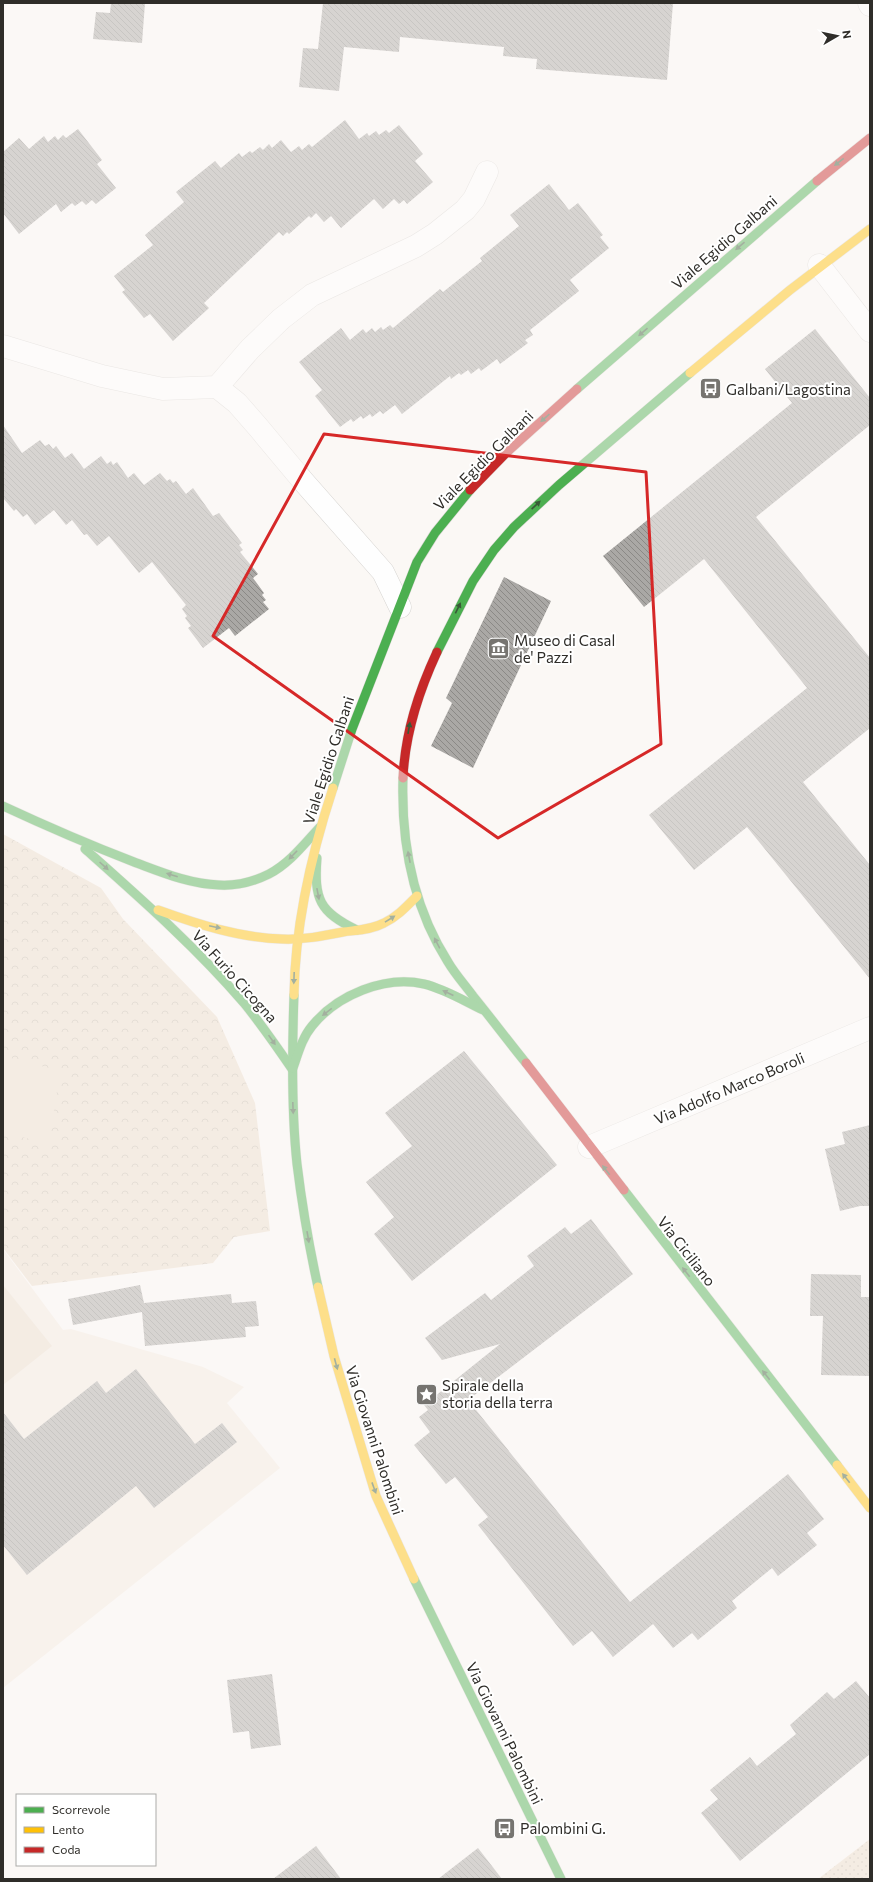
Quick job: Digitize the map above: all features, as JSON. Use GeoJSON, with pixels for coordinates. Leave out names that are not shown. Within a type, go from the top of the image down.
{"type":"FeatureCollection","features":[{"type":"Feature","properties":{"kind":"main road","name":"Viale Egidio Galbani"},"geometry":{"type":"LineString","coordinates":[[292,1069],[297,939],[304,892],[320,827],[362,702],[417,562],[428,541],[441,522],[496,463],[756,232],[870,138]]}},
{"type":"Feature","properties":{"kind":"main road"},"geometry":{"type":"LineString","coordinates":[[483,1010],[458,979],[441,952],[422,914],[408,855],[403,808],[403,776],[411,721],[432,663],[463,599],[481,568],[505,536],[558,485],[770,304],[819,265],[870,229]]}},
{"type":"Feature","properties":{"kind":"main road","name":"Via Furio Cicogna"},"geometry":{"type":"LineString","coordinates":[[3,806],[75,840],[175,876],[199,883],[231,885],[261,877],[284,864],[320,827]]}},
{"type":"Feature","properties":{"kind":"main road"},"geometry":{"type":"LineString","coordinates":[[320,827],[316,873],[318,899],[328,915],[339,923],[357,930]]}},
{"type":"Feature","properties":{"kind":"main road","name":"Via Furio Cicogna"},"geometry":{"type":"LineString","coordinates":[[75,840],[151,908],[203,958],[236,993],[292,1069]]}},
{"type":"Feature","properties":{"kind":"main road","name":"Via Furio Cicogna"},"geometry":{"type":"LineString","coordinates":[[151,908],[203,925],[271,938],[297,939],[371,928],[391,920],[417,896]]}},
{"type":"Feature","properties":{"kind":"main road"},"geometry":{"type":"LineString","coordinates":[[292,1069],[305,1038],[318,1020],[352,995],[380,985],[401,981],[423,983],[435,987],[483,1010]]}},
{"type":"Feature","properties":{"kind":"main road","name":"Via Ciciliano"},"geometry":{"type":"LineString","coordinates":[[483,1010],[870,1508]]}},
{"type":"Feature","properties":{"kind":"main road","name":"Via Giovanni Palombini"},"geometry":{"type":"LineString","coordinates":[[292,1069],[297,1163],[309,1246],[334,1356],[371,1480],[393,1536],[561,1879]]}},
{"type":"Feature","properties":{"kind":"street"},"geometry":{"type":"LineString","coordinates":[[217,387],[250,349],[281,319],[312,295],[416,246],[465,210],[474,199],[487,172]]}},
{"type":"Feature","properties":{"kind":"street"},"geometry":{"type":"LineString","coordinates":[[819,265],[870,331]]}},
{"type":"Feature","properties":{"kind":"street"},"geometry":{"type":"LineString","coordinates":[[3,346],[102,376],[163,389],[217,387],[237,403],[383,572],[400,607]]}},
{"type":"Feature","properties":{"kind":"street","name":"Via Adolfo Marco Boroli"},"geometry":{"type":"LineString","coordinates":[[589,1147],[870,1028]]}},
{"type":"Feature","properties":{"kind":"highlighted area"},"geometry":{"type":"Polygon","coordinates":[[[324,434],[646,472],[661,744],[498,838],[213,636],[324,434]]]}},
{"type":"Feature","properties":{"kind":"shaded area"},"geometry":{"type":"Polygon","coordinates":[[[3,1249],[63,1330],[71,1329],[203,1367],[244,1387],[227,1403],[280,1468],[3,1688],[3,1249]]]}},
{"type":"Feature","properties":{"kind":"green space"},"geometry":{"type":"Polygon","coordinates":[[[3,834],[101,888],[123,919],[217,1017],[255,1103],[270,1231],[234,1237],[213,1263],[32,1286],[3,1248],[3,834]]]}},
{"type":"Feature","properties":{"kind":"green space"},"geometry":{"type":"Polygon","coordinates":[[[3,1056],[60,1071],[49,1143],[3,1133],[3,1056]]]}},
{"type":"Feature","properties":{"kind":"green space"},"geometry":{"type":"Polygon","coordinates":[[[3,1285],[52,1346],[3,1385],[3,1285]]]}},
{"type":"Feature","properties":{"kind":"green space"},"geometry":{"type":"Polygon","coordinates":[[[870,1839],[870,1879],[818,1879],[870,1839]]]}},
{"type":"Feature","properties":{"kind":"building"},"geometry":{"type":"Polygon","coordinates":[[[111,3],[145,3],[142,43],[93,39],[96,12],[110,13],[111,3]]]}},
{"type":"Feature","properties":{"kind":"building"},"geometry":{"type":"Polygon","coordinates":[[[323,3],[673,3],[667,80],[536,69],[537,59],[503,56],[504,47],[400,37],[399,52],[344,47],[339,91],[299,87],[303,48],[318,49],[323,3]]]}},
{"type":"Feature","properties":{"kind":"building"},"geometry":{"type":"Polygon","coordinates":[[[345,120],[359,139],[367,133],[369,136],[376,131],[379,135],[386,130],[389,133],[399,125],[423,154],[415,161],[433,182],[407,204],[404,200],[399,204],[394,199],[383,209],[374,199],[341,228],[331,216],[324,222],[316,213],[311,218],[309,216],[289,234],[287,232],[283,236],[279,232],[204,303],[209,308],[173,341],[150,314],[144,318],[122,292],[125,290],[114,276],[153,245],[145,235],[184,202],[176,192],[215,161],[221,168],[239,153],[242,157],[250,151],[252,153],[260,147],[263,150],[269,144],[272,148],[281,140],[291,152],[299,146],[302,150],[309,144],[312,147],[345,120]]]}},
{"type":"Feature","properties":{"kind":"building"},"geometry":{"type":"Polygon","coordinates":[[[78,129],[102,160],[97,164],[116,188],[96,204],[92,200],[86,205],[82,201],[75,206],[72,203],[61,212],[56,204],[19,234],[3,213],[3,152],[19,138],[29,149],[44,136],[48,142],[55,136],[58,140],[63,135],[66,138],[78,129]]]}},
{"type":"Feature","properties":{"kind":"building"},"geometry":{"type":"Polygon","coordinates":[[[549,184],[569,210],[578,203],[603,235],[600,237],[609,248],[570,280],[579,291],[530,330],[533,335],[525,340],[528,343],[500,364],[497,359],[481,371],[479,368],[471,374],[468,370],[461,375],[459,373],[451,379],[450,376],[402,414],[395,405],[383,414],[380,411],[372,417],[370,414],[363,419],[361,416],[353,422],[351,419],[340,427],[315,396],[322,390],[299,362],[341,328],[350,340],[363,329],[366,333],[372,328],[375,332],[381,327],[383,330],[390,325],[393,328],[440,289],[443,292],[482,261],[480,258],[519,226],[510,215],[549,184]]]}},
{"type":"Feature","properties":{"kind":"building"},"geometry":{"type":"Polygon","coordinates":[[[815,329],[870,398],[870,425],[756,517],[870,658],[870,728],[803,782],[870,865],[870,979],[747,827],[694,870],[649,815],[807,688],[704,559],[644,607],[603,556],[792,403],[765,369],[815,329]]]}},
{"type":"Feature","properties":{"kind":"building"},"geometry":{"type":"Polygon","coordinates":[[[3,425],[22,453],[40,440],[45,446],[49,444],[53,449],[56,446],[65,458],[72,453],[84,469],[101,456],[107,464],[111,461],[113,465],[117,462],[128,478],[134,473],[144,485],[160,473],[167,481],[170,479],[173,483],[176,481],[186,494],[193,488],[213,516],[219,513],[242,543],[239,545],[243,550],[240,552],[258,574],[253,578],[264,593],[262,595],[266,600],[263,602],[269,609],[235,636],[229,628],[203,648],[188,628],[191,626],[185,618],[187,616],[182,609],[186,605],[152,562],[139,573],[109,536],[97,546],[87,534],[84,535],[72,520],[66,525],[54,510],[35,525],[27,514],[23,517],[16,509],[14,511],[3,498],[3,425]]]}},
{"type":"Feature","properties":{"kind":"building","name":"Museo di Casal de' Pazzi"},"geometry":{"type":"Polygon","coordinates":[[[504,577],[551,601],[473,768],[431,746],[452,703],[446,698],[504,577]]]}},
{"type":"Feature","properties":{"kind":"building"},"geometry":{"type":"Polygon","coordinates":[[[464,1051],[557,1165],[412,1281],[374,1234],[394,1217],[366,1182],[412,1146],[385,1113],[464,1051]]]}},
{"type":"Feature","properties":{"kind":"building"},"geometry":{"type":"Polygon","coordinates":[[[870,1125],[870,1206],[860,1206],[840,1211],[825,1149],[845,1144],[842,1132],[870,1125]]]}},
{"type":"Feature","properties":{"kind":"building"},"geometry":{"type":"Polygon","coordinates":[[[591,1219],[633,1274],[468,1400],[630,1602],[788,1474],[824,1519],[807,1533],[817,1545],[778,1576],[772,1568],[732,1601],[737,1608],[698,1640],[692,1633],[673,1648],[653,1624],[613,1657],[592,1631],[573,1646],[478,1525],[488,1517],[455,1477],[446,1484],[414,1445],[430,1432],[419,1417],[428,1410],[424,1405],[500,1344],[442,1360],[425,1338],[485,1293],[491,1300],[534,1266],[527,1256],[565,1227],[571,1234],[591,1219]]]}},
{"type":"Feature","properties":{"kind":"building"},"geometry":{"type":"Polygon","coordinates":[[[811,1274],[861,1275],[861,1297],[870,1297],[870,1376],[821,1375],[823,1316],[810,1316],[811,1274]]]}},
{"type":"Feature","properties":{"kind":"building"},"geometry":{"type":"Polygon","coordinates":[[[140,1285],[144,1303],[231,1294],[232,1303],[256,1301],[259,1326],[245,1327],[246,1337],[145,1346],[142,1312],[73,1325],[68,1299],[140,1285]]]}},
{"type":"Feature","properties":{"kind":"building"},"geometry":{"type":"Polygon","coordinates":[[[136,1369],[195,1444],[222,1423],[237,1442],[154,1508],[136,1486],[27,1575],[3,1545],[3,1412],[24,1439],[97,1381],[106,1393],[136,1369]]]}},
{"type":"Feature","properties":{"kind":"building"},"geometry":{"type":"Polygon","coordinates":[[[272,1674],[281,1745],[251,1749],[249,1731],[233,1733],[227,1680],[272,1674]]]}},
{"type":"Feature","properties":{"kind":"building"},"geometry":{"type":"Polygon","coordinates":[[[856,1681],[870,1698],[870,1754],[740,1861],[701,1813],[718,1799],[710,1790],[750,1757],[757,1766],[796,1734],[790,1725],[827,1692],[834,1699],[856,1681]]]}},
{"type":"Feature","properties":{"kind":"building"},"geometry":{"type":"Polygon","coordinates":[[[316,1846],[341,1879],[273,1879],[316,1846]]]}},
{"type":"Feature","properties":{"kind":"building"},"geometry":{"type":"Polygon","coordinates":[[[478,1848],[502,1879],[438,1879],[478,1848]]]}},
{"type":"Feature","properties":{"kind":"traffic: fast"},"geometry":{"type":"LineString","coordinates":[[577,389],[817,181]]}},
{"type":"Feature","properties":{"kind":"traffic: fast"},"geometry":{"type":"LineString","coordinates":[[437,652],[473,581],[494,550],[514,527],[559,485],[690,373]]}},
{"type":"Feature","properties":{"kind":"traffic: fast"},"geometry":{"type":"LineString","coordinates":[[333,788],[352,729],[417,562],[435,533],[470,490]]}},
{"type":"Feature","properties":{"kind":"traffic: fast"},"geometry":{"type":"LineString","coordinates":[[403,778],[404,826],[407,850],[418,897],[426,919],[436,941],[454,971],[526,1063]]}},
{"type":"Feature","properties":{"kind":"traffic: fast"},"geometry":{"type":"LineString","coordinates":[[3,806],[154,870],[186,880],[219,885],[244,883],[277,870],[290,859],[320,827]]}},
{"type":"Feature","properties":{"kind":"traffic: fast"},"geometry":{"type":"LineString","coordinates":[[85,849],[167,923],[226,982],[257,1019],[292,1069]]}},
{"type":"Feature","properties":{"kind":"traffic: fast"},"geometry":{"type":"LineString","coordinates":[[317,858],[316,872],[318,894],[322,903],[334,917],[357,930]]}},
{"type":"Feature","properties":{"kind":"traffic: fast"},"geometry":{"type":"LineString","coordinates":[[293,1068],[306,1036],[312,1026],[322,1015],[348,997],[378,985],[394,982],[424,984],[447,992],[483,1010]]}},
{"type":"Feature","properties":{"kind":"traffic: fast"},"geometry":{"type":"LineString","coordinates":[[294,995],[292,1080],[295,1143],[303,1210],[318,1287]]}},
{"type":"Feature","properties":{"kind":"traffic: fast"},"geometry":{"type":"LineString","coordinates":[[624,1190],[837,1465]]}},
{"type":"Feature","properties":{"kind":"traffic: fast"},"geometry":{"type":"LineString","coordinates":[[414,1579],[561,1879]]}},
{"type":"Feature","properties":{"kind":"traffic: slow"},"geometry":{"type":"LineString","coordinates":[[690,373],[790,290],[870,229]]}},
{"type":"Feature","properties":{"kind":"traffic: slow"},"geometry":{"type":"LineString","coordinates":[[294,995],[297,942],[301,916],[311,864],[333,788]]}},
{"type":"Feature","properties":{"kind":"traffic: slow"},"geometry":{"type":"LineString","coordinates":[[158,910],[203,925],[235,933],[266,938],[298,939],[374,927],[389,921],[417,896]]}},
{"type":"Feature","properties":{"kind":"traffic: slow"},"geometry":{"type":"LineString","coordinates":[[318,1287],[334,1356],[376,1496],[414,1579]]}},
{"type":"Feature","properties":{"kind":"traffic: slow"},"geometry":{"type":"LineString","coordinates":[[837,1465],[870,1508]]}},
{"type":"Feature","properties":{"kind":"traffic: jam"},"geometry":{"type":"LineString","coordinates":[[817,181],[870,138]]}},
{"type":"Feature","properties":{"kind":"traffic: jam"},"geometry":{"type":"LineString","coordinates":[[470,490],[505,454],[577,389]]}},
{"type":"Feature","properties":{"kind":"traffic: jam"},"geometry":{"type":"LineString","coordinates":[[403,778],[406,745],[418,698],[437,652]]}},
{"type":"Feature","properties":{"kind":"traffic: jam"},"geometry":{"type":"LineString","coordinates":[[526,1063],[624,1190]]}},
{"type":"Feature","properties":{"kind":"place","name":"Galbani/Lagostina"},"geometry":{"type":"Point","coordinates":[711,389]}},
{"type":"Feature","properties":{"kind":"place","name":"Museo di Casal de' Pazzi"},"geometry":{"type":"Point","coordinates":[499,649]}},
{"type":"Feature","properties":{"kind":"place","name":"Spirale della storia della terra"},"geometry":{"type":"Point","coordinates":[426,1394]}},
{"type":"Feature","properties":{"kind":"place","name":"Palombini G."},"geometry":{"type":"Point","coordinates":[505,1828]}}]}
